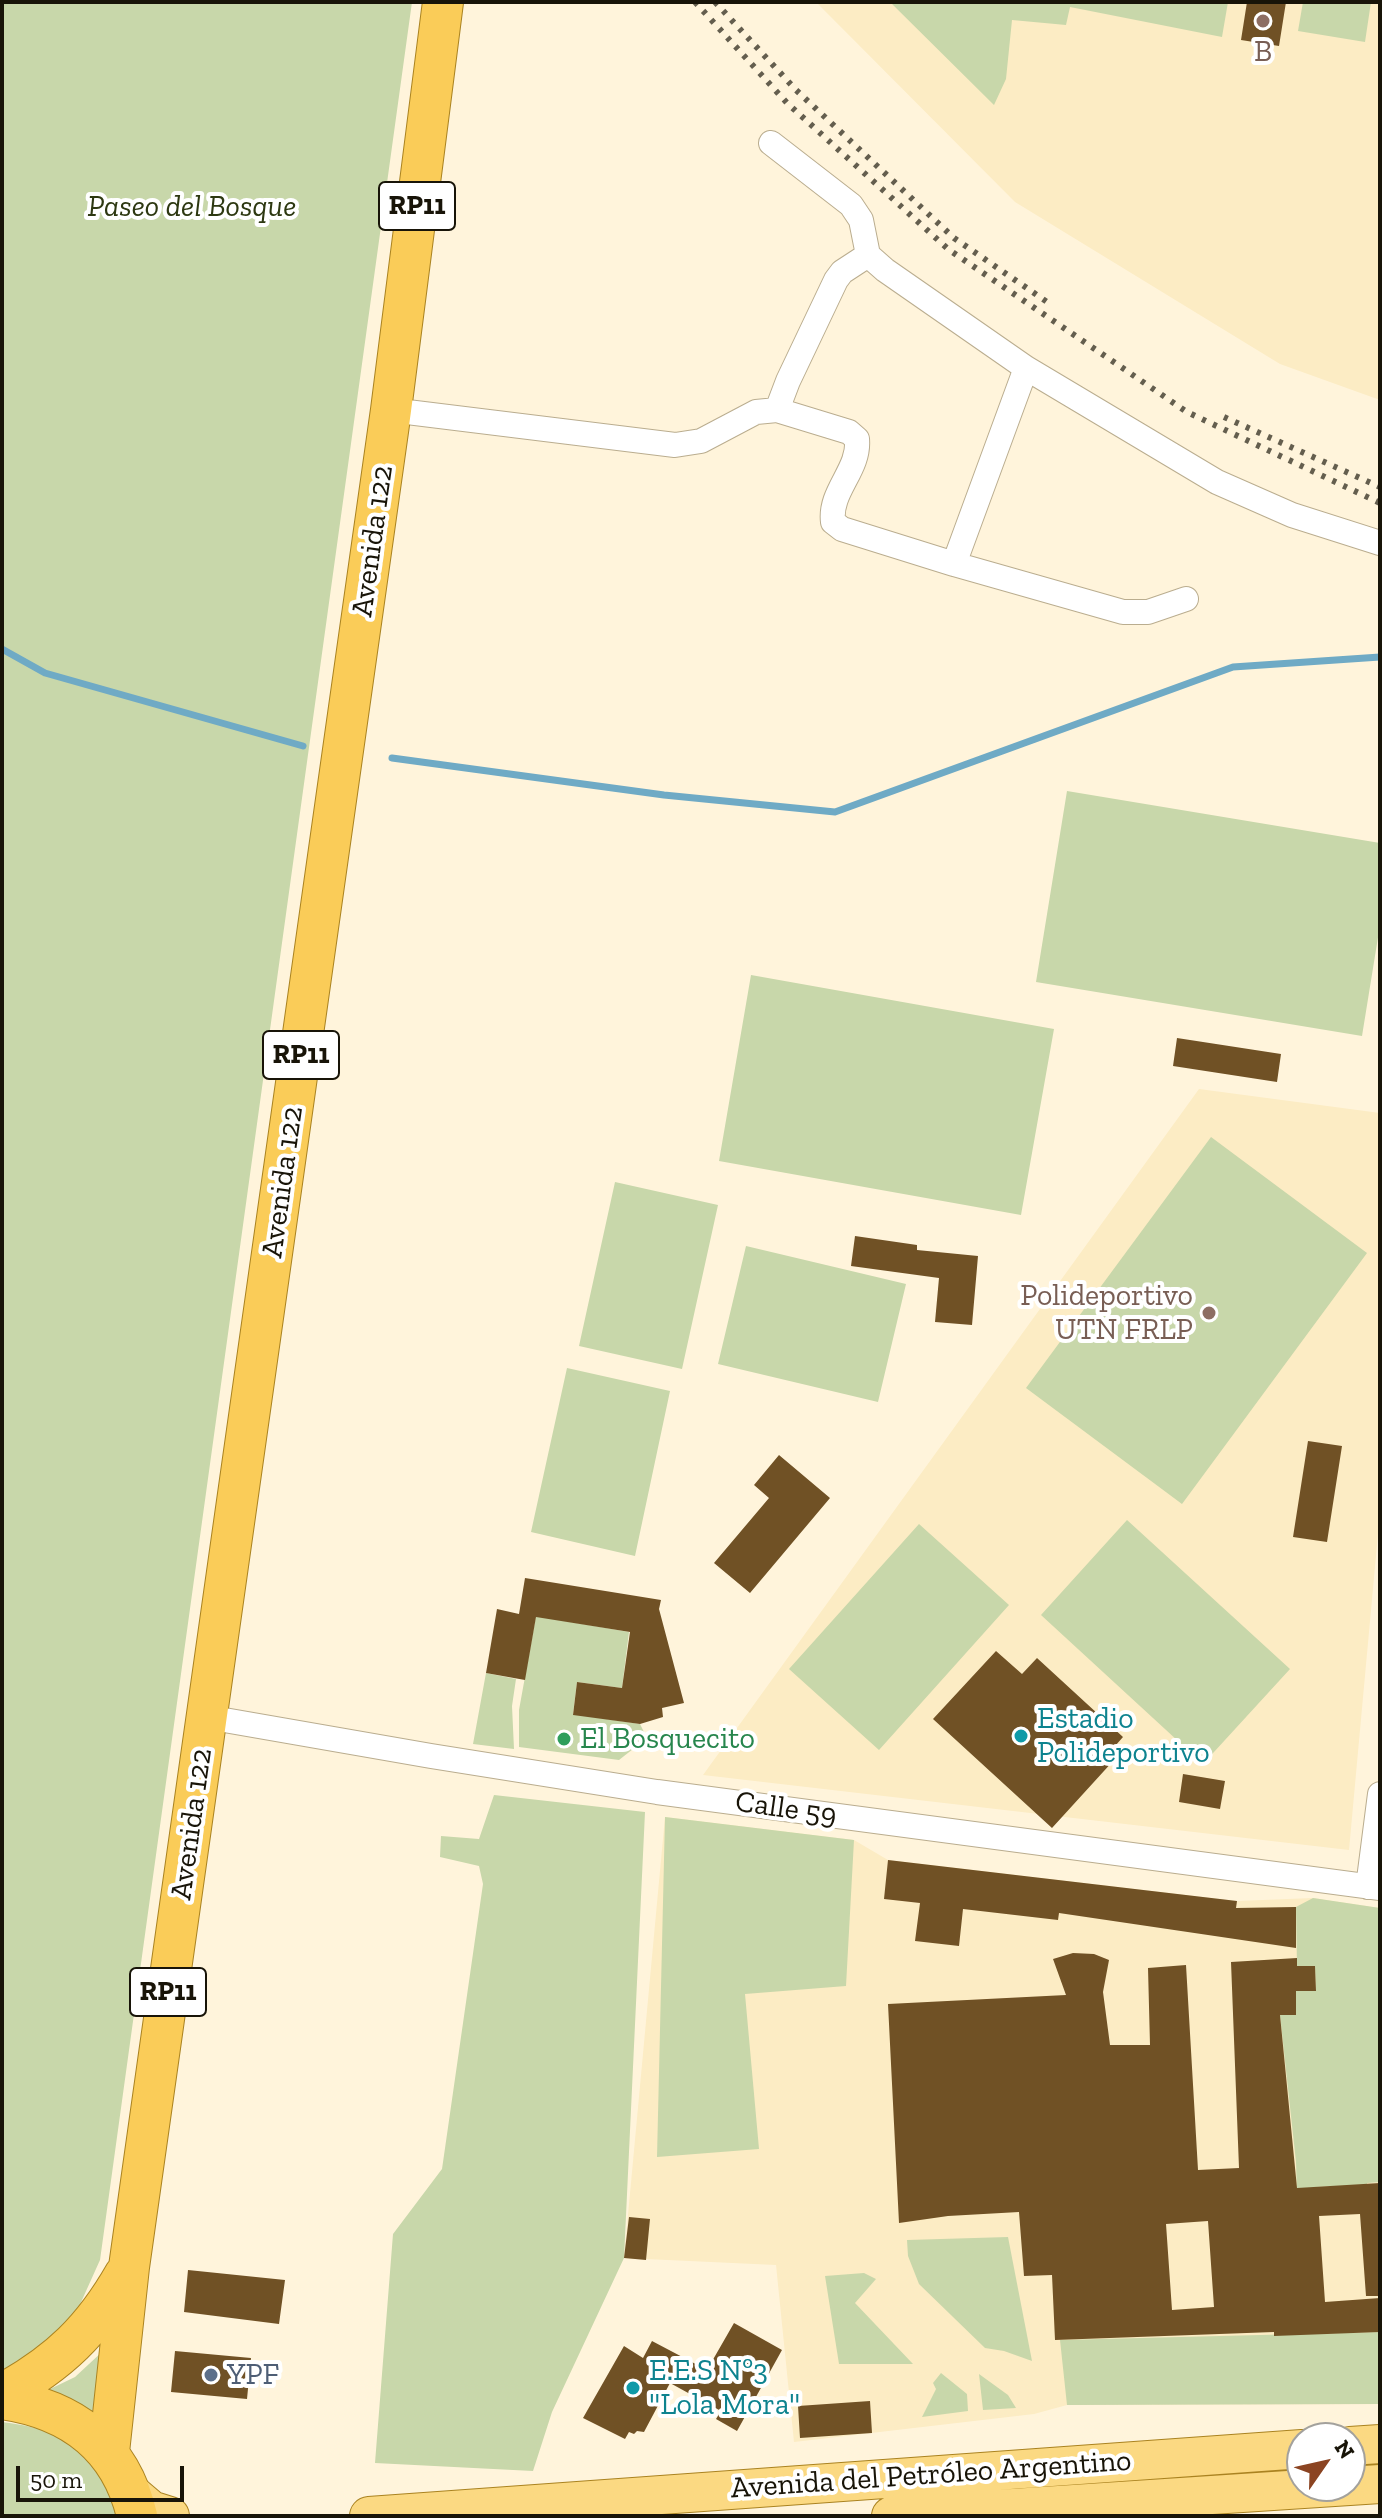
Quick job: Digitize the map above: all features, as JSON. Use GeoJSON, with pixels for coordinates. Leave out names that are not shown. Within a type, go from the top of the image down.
{"type":"FeatureCollection","features":[{"type":"Feature","properties":{"kind":"highway","name":"Avenida 122"},"geometry":{"type":"LineString","coordinates":[[109,2452],[129,2267],[391,410],[443,2]]}},
{"type":"Feature","properties":{"kind":"highway","name":"Avenida 122"},"geometry":{"type":"LineString","coordinates":[[2,2396],[37,2375],[74,2345],[106,2309],[129,2267]]}},
{"type":"Feature","properties":{"kind":"highway","name":"RP11"},"geometry":{"type":"LineString","coordinates":[[2,2396],[57,2414],[85,2430],[109,2452],[134,2505]]}},
{"type":"Feature","properties":{"kind":"main road","name":"Avenida del Petróleo Argentino"},"geometry":{"type":"LineString","coordinates":[[369,2516],[1286,2450]]}},
{"type":"Feature","properties":{"kind":"main road","name":"Avenida del Petróleo Argentino"},"geometry":{"type":"LineString","coordinates":[[891,2516],[1023,2512],[1380,2484]]}},
{"type":"Feature","properties":{"kind":"main road"},"geometry":{"type":"LineString","coordinates":[[134,2505],[170,2516]]}},
{"type":"Feature","properties":{"kind":"street"},"geometry":{"type":"LineString","coordinates":[[771,143],[851,205],[861,220],[868,255],[1026,368],[1217,482],[1292,515],[1380,543]]}},
{"type":"Feature","properties":{"kind":"street"},"geometry":{"type":"LineString","coordinates":[[777,410],[836,280],[842,272],[868,255]]}},
{"type":"Feature","properties":{"kind":"street"},"geometry":{"type":"LineString","coordinates":[[954,564],[1026,368]]}},
{"type":"Feature","properties":{"kind":"street"},"geometry":{"type":"LineString","coordinates":[[391,410],[675,445],[701,441],[756,412],[777,410],[849,432],[857,439],[858,452],[831,509],[833,522],[842,529],[1123,612],[1148,612],[1186,599]]}},
{"type":"Feature","properties":{"kind":"street","name":"Calle 59"},"geometry":{"type":"LineString","coordinates":[[207,1717],[657,1792],[1374,1888]]}},
{"type":"Feature","properties":{"kind":"street"},"geometry":{"type":"LineString","coordinates":[[1374,1888],[1380,1794]]}},
{"type":"Feature","properties":{"kind":"shaded area"},"geometry":{"type":"Polygon","coordinates":[[[816,2],[1380,2],[1380,400],[1280,364],[1015,202],[816,2]]]}},
{"type":"Feature","properties":{"kind":"shaded area","name":"Polideportivo UTN FRLP"},"geometry":{"type":"Polygon","coordinates":[[[1199,1089],[1380,1113],[1380,1512],[1349,1850],[703,1775],[1199,1089]]]}},
{"type":"Feature","properties":{"kind":"shaded area"},"geometry":{"type":"Polygon","coordinates":[[[665,1817],[854,1840],[888,1860],[1237,1901],[1313,1898],[1380,1908],[1380,2404],[1067,2405],[1034,2414],[794,2442],[776,2265],[624,2258],[665,1817]]]}},
{"type":"Feature","properties":{"kind":"green space","name":"Paseo del Bosque"},"geometry":{"type":"Polygon","coordinates":[[[2,2],[412,2],[100,2260],[64,2340],[2,2373],[2,2]]]}},
{"type":"Feature","properties":{"kind":"green space"},"geometry":{"type":"Polygon","coordinates":[[[890,2],[1228,2],[1222,37],[1070,7],[1066,25],[1012,20],[1006,79],[994,105],[890,2]]]}},
{"type":"Feature","properties":{"kind":"green space"},"geometry":{"type":"Polygon","coordinates":[[[1303,2],[1371,2],[1365,42],[1298,31],[1303,2]]]}},
{"type":"Feature","properties":{"kind":"green space"},"geometry":{"type":"Polygon","coordinates":[[[1067,791],[1380,843],[1380,925],[1362,1036],[1036,982],[1067,791]]]}},
{"type":"Feature","properties":{"kind":"green space"},"geometry":{"type":"Polygon","coordinates":[[[751,975],[1054,1029],[1021,1215],[719,1161],[751,975]]]}},
{"type":"Feature","properties":{"kind":"green space"},"geometry":{"type":"Polygon","coordinates":[[[1211,1137],[1367,1253],[1182,1504],[1026,1388],[1211,1137]]]}},
{"type":"Feature","properties":{"kind":"green space"},"geometry":{"type":"Polygon","coordinates":[[[615,1182],[718,1205],[682,1369],[579,1346],[615,1182]]]}},
{"type":"Feature","properties":{"kind":"green space"},"geometry":{"type":"Polygon","coordinates":[[[746,1246],[906,1284],[878,1402],[718,1364],[746,1246]]]}},
{"type":"Feature","properties":{"kind":"green space"},"geometry":{"type":"Polygon","coordinates":[[[567,1368],[670,1391],[635,1556],[531,1532],[567,1368]]]}},
{"type":"Feature","properties":{"kind":"green space"},"geometry":{"type":"Polygon","coordinates":[[[1127,1520],[1290,1669],[1203,1764],[1041,1615],[1127,1520]]]}},
{"type":"Feature","properties":{"kind":"green space"},"geometry":{"type":"Polygon","coordinates":[[[919,1524],[1009,1605],[879,1750],[789,1669],[919,1524]]]}},
{"type":"Feature","properties":{"kind":"green space"},"geometry":{"type":"Polygon","coordinates":[[[536,1616],[629,1632],[622,1688],[577,1682],[573,1714],[640,1724],[647,1738],[619,1760],[519,1747],[519,1710],[536,1616]]]}},
{"type":"Feature","properties":{"kind":"green space"},"geometry":{"type":"Polygon","coordinates":[[[486,1673],[516,1679],[512,1706],[514,1749],[473,1744],[486,1673]]]}},
{"type":"Feature","properties":{"kind":"green space"},"geometry":{"type":"Polygon","coordinates":[[[494,1795],[645,1812],[624,2258],[552,2412],[533,2471],[375,2463],[393,2234],[442,2169],[483,1884],[479,1866],[440,1857],[441,1836],[479,1839],[494,1795]]]}},
{"type":"Feature","properties":{"kind":"green space"},"geometry":{"type":"Polygon","coordinates":[[[665,1817],[854,1840],[846,1986],[745,1994],[759,2149],[657,2157],[665,1817]]]}},
{"type":"Feature","properties":{"kind":"green space"},"geometry":{"type":"Polygon","coordinates":[[[1313,1898],[1380,1908],[1380,2182],[1367,2183],[1368,2193],[1336,2186],[1316,2187],[1314,2197],[1297,2195],[1280,2015],[1296,2014],[1296,1991],[1316,1990],[1315,1967],[1297,1967],[1296,1907],[1313,1898]]]}},
{"type":"Feature","properties":{"kind":"green space"},"geometry":{"type":"Polygon","coordinates":[[[1008,2237],[1032,2361],[985,2348],[919,2284],[908,2256],[907,2240],[1008,2237]]]}},
{"type":"Feature","properties":{"kind":"green space"},"geometry":{"type":"Polygon","coordinates":[[[864,2273],[876,2279],[855,2303],[913,2364],[839,2364],[825,2276],[864,2273]]]}},
{"type":"Feature","properties":{"kind":"green space"},"geometry":{"type":"Polygon","coordinates":[[[1380,2332],[1380,2404],[1067,2405],[1060,2340],[1380,2332]]]}},
{"type":"Feature","properties":{"kind":"green space"},"geometry":{"type":"Polygon","coordinates":[[[103,2351],[99,2423],[46,2391],[75,2377],[103,2351]]]}},
{"type":"Feature","properties":{"kind":"green space"},"geometry":{"type":"Polygon","coordinates":[[[941,2373],[967,2394],[968,2411],[922,2417],[936,2389],[933,2383],[941,2373]]]}},
{"type":"Feature","properties":{"kind":"green space"},"geometry":{"type":"Polygon","coordinates":[[[979,2374],[1008,2395],[1016,2408],[983,2410],[979,2374]]]}},
{"type":"Feature","properties":{"kind":"green space"},"geometry":{"type":"Polygon","coordinates":[[[2,2422],[60,2436],[86,2452],[106,2475],[125,2516],[2,2516],[2,2422]]]}},
{"type":"Feature","properties":{"kind":"building","name":"B"},"geometry":{"type":"Polygon","coordinates":[[[1247,2],[1286,2],[1279,46],[1241,40],[1247,2]]]}},
{"type":"Feature","properties":{"kind":"building"},"geometry":{"type":"Polygon","coordinates":[[[1177,1038],[1281,1054],[1277,1082],[1173,1066],[1177,1038]]]}},
{"type":"Feature","properties":{"kind":"building"},"geometry":{"type":"Polygon","coordinates":[[[855,1236],[917,1245],[917,1250],[978,1256],[972,1325],[935,1322],[939,1278],[851,1266],[855,1236]]]}},
{"type":"Feature","properties":{"kind":"building"},"geometry":{"type":"Polygon","coordinates":[[[1308,1441],[1342,1446],[1327,1542],[1293,1537],[1308,1441]]]}},
{"type":"Feature","properties":{"kind":"building"},"geometry":{"type":"Polygon","coordinates":[[[779,1455],[830,1498],[750,1593],[714,1563],[769,1498],[754,1485],[779,1455]]]}},
{"type":"Feature","properties":{"kind":"building"},"geometry":{"type":"Polygon","coordinates":[[[525,1578],[661,1600],[659,1609],[684,1703],[662,1708],[663,1717],[640,1724],[573,1715],[577,1682],[622,1688],[630,1632],[536,1617],[525,1680],[486,1673],[497,1609],[519,1614],[525,1578]]]}},
{"type":"Feature","properties":{"kind":"building","name":"Estadio Polideportivo"},"geometry":{"type":"Polygon","coordinates":[[[996,1651],[1022,1674],[1037,1658],[1123,1737],[1108,1754],[1114,1760],[1052,1828],[933,1719],[996,1651]]]}},
{"type":"Feature","properties":{"kind":"building"},"geometry":{"type":"Polygon","coordinates":[[[1183,1774],[1225,1781],[1220,1809],[1179,1802],[1183,1774]]]}},
{"type":"Feature","properties":{"kind":"building"},"geometry":{"type":"Polygon","coordinates":[[[888,1860],[1237,1901],[1236,1908],[1296,1907],[1296,1948],[1059,1913],[1058,1920],[963,1909],[959,1946],[915,1941],[920,1903],[884,1899],[888,1860]]]}},
{"type":"Feature","properties":{"kind":"building"},"geometry":{"type":"Polygon","coordinates":[[[1073,1953],[1094,1954],[1109,1960],[1103,1992],[1110,2045],[1150,2045],[1148,1968],[1186,1965],[1198,2170],[1239,2168],[1231,1962],[1297,1958],[1297,1966],[1315,1966],[1316,1991],[1296,1991],[1296,2015],[1280,2015],[1297,2188],[1380,2183],[1380,2296],[1366,2296],[1360,2214],[1319,2216],[1325,2302],[1380,2298],[1380,2332],[1274,2336],[1274,2332],[1055,2340],[1052,2275],[1024,2276],[1019,2212],[948,2216],[899,2223],[888,2004],[1066,1995],[1053,1959],[1073,1953]],[[1208,2221],[1166,2224],[1172,2310],[1214,2307],[1208,2221]]]}},
{"type":"Feature","properties":{"kind":"building"},"geometry":{"type":"Polygon","coordinates":[[[629,2217],[650,2219],[646,2260],[624,2258],[629,2217]]]}},
{"type":"Feature","properties":{"kind":"building"},"geometry":{"type":"Polygon","coordinates":[[[188,2270],[285,2280],[279,2324],[184,2312],[188,2270]]]}},
{"type":"Feature","properties":{"kind":"building"},"geometry":{"type":"Polygon","coordinates":[[[734,2323],[782,2350],[737,2431],[716,2419],[721,2411],[670,2383],[644,2432],[629,2432],[625,2439],[583,2418],[624,2346],[643,2358],[652,2341],[707,2370],[734,2323]]]}},
{"type":"Feature","properties":{"kind":"building","name":"YPF"},"geometry":{"type":"Polygon","coordinates":[[[175,2351],[251,2358],[247,2399],[171,2392],[175,2351]]]}},
{"type":"Feature","properties":{"kind":"building"},"geometry":{"type":"Polygon","coordinates":[[[870,2401],[872,2433],[800,2438],[798,2406],[870,2401]]]}},
{"type":"Feature","properties":{"kind":"waterway"},"geometry":{"type":"LineString","coordinates":[[2,649],[45,673],[303,746]]}},
{"type":"Feature","properties":{"kind":"waterway"},"geometry":{"type":"LineString","coordinates":[[392,758],[664,795],[835,812],[1233,667],[1380,657]]}},
{"type":"Feature","properties":{"kind":"railway"},"geometry":{"type":"LineString","coordinates":[[695,2],[787,103],[948,249],[1187,412],[1380,503]]}},
{"type":"Feature","properties":{"kind":"railway"},"geometry":{"type":"LineString","coordinates":[[715,2],[796,90],[954,238],[1050,304]]}},
{"type":"Feature","properties":{"kind":"railway"},"geometry":{"type":"LineString","coordinates":[[1224,417],[1380,487]]}},
{"type":"Feature","properties":{"kind":"place","name":"B"},"geometry":{"type":"Point","coordinates":[1263,21]}},
{"type":"Feature","properties":{"kind":"place","name":"Polideportivo UTN FRLP"},"geometry":{"type":"Point","coordinates":[1209,1313]}},
{"type":"Feature","properties":{"kind":"place","name":"Estadio Polideportivo"},"geometry":{"type":"Point","coordinates":[1021,1736]}},
{"type":"Feature","properties":{"kind":"place","name":"El Bosquecito"},"geometry":{"type":"Point","coordinates":[564,1739]}},
{"type":"Feature","properties":{"kind":"place","name":"YPF"},"geometry":{"type":"Point","coordinates":[211,2375]}},
{"type":"Feature","properties":{"kind":"place","name":"E.E.S Nº3 \"Lola Mora\""},"geometry":{"type":"Point","coordinates":[633,2388]}}]}
